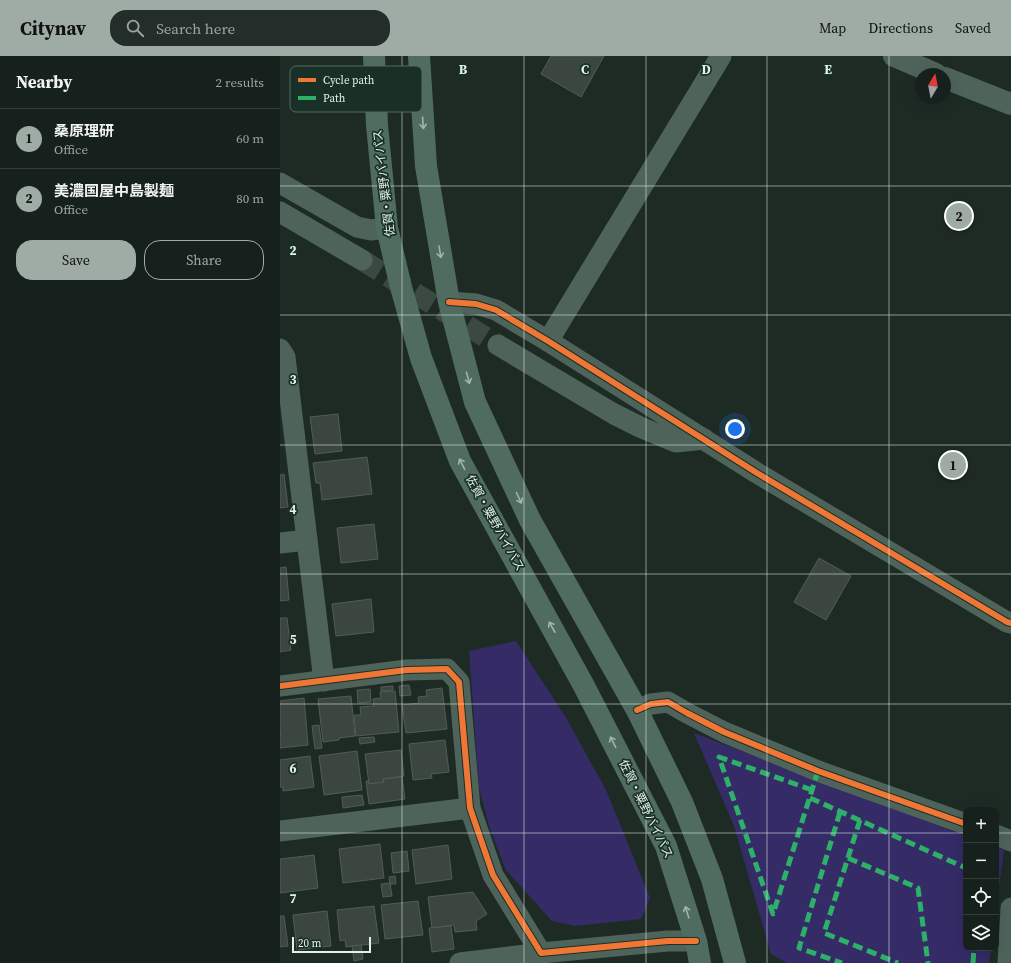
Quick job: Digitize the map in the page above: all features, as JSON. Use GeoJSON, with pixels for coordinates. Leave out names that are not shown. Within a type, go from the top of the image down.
{"type":"FeatureCollection","features":[{"type":"Feature","properties":{"kind":"highway","name":"佐賀・粟野バイパス"},"geometry":{"type":"LineString","coordinates":[[374,56],[374,66]]}},
{"type":"Feature","properties":{"kind":"highway"},"geometry":{"type":"LineString","coordinates":[[419,56],[420,66]]}},
{"type":"Feature","properties":{"kind":"highway"},"geometry":{"type":"LineString","coordinates":[[422,103],[426,166],[448,302],[475,402],[530,520],[637,710],[682,802],[712,879],[734,963]]}},
{"type":"Feature","properties":{"kind":"highway","name":"佐賀・粟野バイパス"},"geometry":{"type":"LineString","coordinates":[[376,112],[388,228],[401,287],[421,358],[460,461],[584,686],[666,846],[696,941],[700,963]]}},
{"type":"Feature","properties":{"kind":"street"},"geometry":{"type":"LineString","coordinates":[[548,341],[721,56]]}},
{"type":"Feature","properties":{"kind":"street"},"geometry":{"type":"LineString","coordinates":[[894,56],[922,68]]}},
{"type":"Feature","properties":{"kind":"street"},"geometry":{"type":"LineString","coordinates":[[951,80],[1011,104]]}},
{"type":"Feature","properties":{"kind":"street"},"geometry":{"type":"LineString","coordinates":[[280,183],[357,227],[371,230],[388,228]]}},
{"type":"Feature","properties":{"kind":"street"},"geometry":{"type":"LineString","coordinates":[[280,212],[362,260]]}},
{"type":"Feature","properties":{"kind":"street"},"geometry":{"type":"LineString","coordinates":[[448,302],[476,304],[496,310],[777,485],[1011,623]]}},
{"type":"Feature","properties":{"kind":"street"},"geometry":{"type":"LineString","coordinates":[[498,345],[614,414],[640,427],[676,442],[704,439]]}},
{"type":"Feature","properties":{"kind":"street"},"geometry":{"type":"LineString","coordinates":[[280,349],[285,357],[285,398],[307,540],[324,681]]}},
{"type":"Feature","properties":{"kind":"street"},"geometry":{"type":"LineString","coordinates":[[280,543],[307,540]]}},
{"type":"Feature","properties":{"kind":"street"},"geometry":{"type":"LineString","coordinates":[[280,686],[407,670],[447,669],[459,682],[470,808],[493,875],[541,953]]}},
{"type":"Feature","properties":{"kind":"street"},"geometry":{"type":"LineString","coordinates":[[637,710],[651,704],[668,702],[724,732],[818,771],[963,823]]}},
{"type":"Feature","properties":{"kind":"street"},"geometry":{"type":"LineString","coordinates":[[280,831],[470,808]]}},
{"type":"Feature","properties":{"kind":"street"},"geometry":{"type":"LineString","coordinates":[[999,836],[1011,841]]}},
{"type":"Feature","properties":{"kind":"street"},"geometry":{"type":"LineString","coordinates":[[1008,963],[1011,908]]}},
{"type":"Feature","properties":{"kind":"street"},"geometry":{"type":"LineString","coordinates":[[460,963],[482,962],[541,953],[668,941],[696,941]]}},
{"type":"Feature","properties":{"kind":"shaded area"},"geometry":{"type":"Polygon","coordinates":[[[516,641],[565,716],[606,790],[650,898],[641,919],[575,926],[552,921],[506,870],[490,829],[479,788],[469,651],[516,641]]]}},
{"type":"Feature","properties":{"kind":"shaded area"},"geometry":{"type":"Polygon","coordinates":[[[694,733],[963,835],[963,951],[991,951],[989,963],[787,963],[771,954],[734,826],[694,733]]]}},
{"type":"Feature","properties":{"kind":"shaded area"},"geometry":{"type":"Polygon","coordinates":[[[999,848],[1004,850],[999,888],[999,848]]]}},
{"type":"Feature","properties":{"kind":"building"},"geometry":{"type":"Polygon","coordinates":[[[551,56],[604,56],[581,97],[541,74],[551,56]]]}},
{"type":"Feature","properties":{"kind":"building"},"geometry":{"type":"Polygon","coordinates":[[[338,414],[342,451],[315,454],[310,417],[338,414]]]}},
{"type":"Feature","properties":{"kind":"building"},"geometry":{"type":"Polygon","coordinates":[[[367,457],[372,494],[322,500],[320,483],[316,483],[313,463],[367,457]]]}},
{"type":"Feature","properties":{"kind":"building"},"geometry":{"type":"Polygon","coordinates":[[[284,474],[288,507],[280,508],[280,475],[284,474]]]}},
{"type":"Feature","properties":{"kind":"building"},"geometry":{"type":"Polygon","coordinates":[[[374,524],[378,559],[341,563],[337,528],[374,524]]]}},
{"type":"Feature","properties":{"kind":"building"},"geometry":{"type":"Polygon","coordinates":[[[819,558],[851,576],[826,620],[794,602],[819,558]]]}},
{"type":"Feature","properties":{"kind":"building"},"geometry":{"type":"Polygon","coordinates":[[[286,567],[289,600],[280,601],[280,568],[286,567]]]}},
{"type":"Feature","properties":{"kind":"building"},"geometry":{"type":"Polygon","coordinates":[[[371,599],[374,632],[336,636],[332,604],[371,599]]]}},
{"type":"Feature","properties":{"kind":"building"},"geometry":{"type":"Polygon","coordinates":[[[280,618],[287,618],[291,650],[280,652],[280,618]]]}},
{"type":"Feature","properties":{"kind":"building"},"geometry":{"type":"Polygon","coordinates":[[[409,685],[411,695],[400,696],[399,686],[409,685]]]}},
{"type":"Feature","properties":{"kind":"building"},"geometry":{"type":"Polygon","coordinates":[[[393,686],[393,690],[381,691],[381,687],[393,686]]]}},
{"type":"Feature","properties":{"kind":"building"},"geometry":{"type":"Polygon","coordinates":[[[442,688],[447,729],[406,733],[402,705],[419,703],[418,697],[427,696],[426,690],[442,688]]]}},
{"type":"Feature","properties":{"kind":"building"},"geometry":{"type":"Polygon","coordinates":[[[370,689],[371,702],[358,703],[357,690],[370,689]]]}},
{"type":"Feature","properties":{"kind":"building"},"geometry":{"type":"Polygon","coordinates":[[[395,691],[399,732],[356,736],[354,715],[361,715],[360,707],[374,706],[373,699],[381,698],[380,692],[395,691]]]}},
{"type":"Feature","properties":{"kind":"building"},"geometry":{"type":"Polygon","coordinates":[[[351,696],[355,736],[323,742],[318,699],[351,696]]]}},
{"type":"Feature","properties":{"kind":"building"},"geometry":{"type":"Polygon","coordinates":[[[304,698],[308,745],[280,748],[280,701],[304,698]]]}},
{"type":"Feature","properties":{"kind":"building"},"geometry":{"type":"Polygon","coordinates":[[[319,725],[322,748],[315,749],[312,726],[319,725]]]}},
{"type":"Feature","properties":{"kind":"building"},"geometry":{"type":"Polygon","coordinates":[[[374,737],[375,742],[360,744],[359,738],[374,737]]]}},
{"type":"Feature","properties":{"kind":"building"},"geometry":{"type":"Polygon","coordinates":[[[445,740],[449,772],[431,774],[432,778],[413,780],[409,744],[445,740]]]}},
{"type":"Feature","properties":{"kind":"building"},"geometry":{"type":"Polygon","coordinates":[[[401,750],[404,776],[383,779],[384,782],[369,784],[365,754],[401,750]]]}},
{"type":"Feature","properties":{"kind":"building"},"geometry":{"type":"Polygon","coordinates":[[[357,751],[362,790],[324,795],[319,756],[357,751]]]}},
{"type":"Feature","properties":{"kind":"building"},"geometry":{"type":"Polygon","coordinates":[[[310,756],[314,787],[283,791],[283,787],[280,787],[280,760],[310,756]]]}},
{"type":"Feature","properties":{"kind":"building"},"geometry":{"type":"Polygon","coordinates":[[[402,777],[405,799],[369,804],[366,781],[369,781],[369,784],[384,782],[383,779],[402,777]]]}},
{"type":"Feature","properties":{"kind":"building"},"geometry":{"type":"Polygon","coordinates":[[[362,795],[364,805],[343,808],[342,797],[362,795]]]}},
{"type":"Feature","properties":{"kind":"building"},"geometry":{"type":"Polygon","coordinates":[[[380,844],[384,878],[343,883],[339,849],[380,844]]]}},
{"type":"Feature","properties":{"kind":"building"},"geometry":{"type":"Polygon","coordinates":[[[448,845],[452,879],[416,884],[412,850],[448,845]]]}},
{"type":"Feature","properties":{"kind":"building"},"geometry":{"type":"Polygon","coordinates":[[[407,851],[409,871],[393,873],[391,853],[407,851]]]}},
{"type":"Feature","properties":{"kind":"building"},"geometry":{"type":"Polygon","coordinates":[[[314,855],[318,888],[280,893],[280,859],[314,855]]]}},
{"type":"Feature","properties":{"kind":"building"},"geometry":{"type":"Polygon","coordinates":[[[395,876],[396,884],[390,884],[389,877],[395,876]]]}},
{"type":"Feature","properties":{"kind":"building"},"geometry":{"type":"Polygon","coordinates":[[[390,883],[392,896],[383,897],[381,884],[390,883]]]}},
{"type":"Feature","properties":{"kind":"building"},"geometry":{"type":"Polygon","coordinates":[[[473,892],[487,914],[476,921],[477,930],[455,932],[454,925],[432,928],[428,897],[473,892]]]}},
{"type":"Feature","properties":{"kind":"building"},"geometry":{"type":"Polygon","coordinates":[[[418,901],[423,935],[385,939],[381,905],[418,901]]]}},
{"type":"Feature","properties":{"kind":"building"},"geometry":{"type":"Polygon","coordinates":[[[374,906],[379,943],[346,947],[345,940],[340,941],[337,910],[374,906]]]}},
{"type":"Feature","properties":{"kind":"building"},"geometry":{"type":"Polygon","coordinates":[[[327,911],[331,946],[297,950],[293,915],[327,911]]]}},
{"type":"Feature","properties":{"kind":"building"},"geometry":{"type":"Polygon","coordinates":[[[280,916],[284,916],[288,946],[280,947],[280,916]]]}},
{"type":"Feature","properties":{"kind":"building"},"geometry":{"type":"Polygon","coordinates":[[[451,926],[454,949],[432,952],[429,928],[451,926]]]}},
{"type":"Feature","properties":{"kind":"building"},"geometry":{"type":"Polygon","coordinates":[[[361,945],[363,959],[354,961],[352,946],[361,945]]]}},
{"type":"Feature","properties":{"kind":"tunnel"},"geometry":{"type":"LineString","coordinates":[[362,260],[498,345]]}},
{"type":"Feature","properties":{"kind":"marked path"},"geometry":{"type":"LineString","coordinates":[[812,790],[719,757],[773,914],[818,771]]}},
{"type":"Feature","properties":{"kind":"marked path"},"geometry":{"type":"LineString","coordinates":[[810,798],[963,867]]}},
{"type":"Feature","properties":{"kind":"marked path"},"geometry":{"type":"LineString","coordinates":[[840,812],[799,948],[842,963]]}},
{"type":"Feature","properties":{"kind":"marked path"},"geometry":{"type":"LineString","coordinates":[[860,820],[824,933],[898,963]]}},
{"type":"Feature","properties":{"kind":"marked path"},"geometry":{"type":"LineString","coordinates":[[848,858],[918,888],[928,963]]}},
{"type":"Feature","properties":{"kind":"marked path"},"geometry":{"type":"LineString","coordinates":[[973,963],[974,951]]}},
{"type":"Feature","properties":{"kind":"cycle path"},"geometry":{"type":"LineString","coordinates":[[449,302],[476,304],[496,310],[548,341],[757,473],[1011,623]]}},
{"type":"Feature","properties":{"kind":"cycle path"},"geometry":{"type":"LineString","coordinates":[[280,686],[407,670],[447,669],[459,682],[470,808],[493,875],[541,953],[668,941],[696,941]]}},
{"type":"Feature","properties":{"kind":"cycle path"},"geometry":{"type":"LineString","coordinates":[[637,710],[651,704],[668,702],[724,732],[818,771],[963,823]]}},
{"type":"Feature","properties":{"kind":"place","name":"美濃国屋中島製麺"},"geometry":{"type":"Point","coordinates":[959,216]}},
{"type":"Feature","properties":{"kind":"place","name":"桑原理研"},"geometry":{"type":"Point","coordinates":[953,465]}}]}
